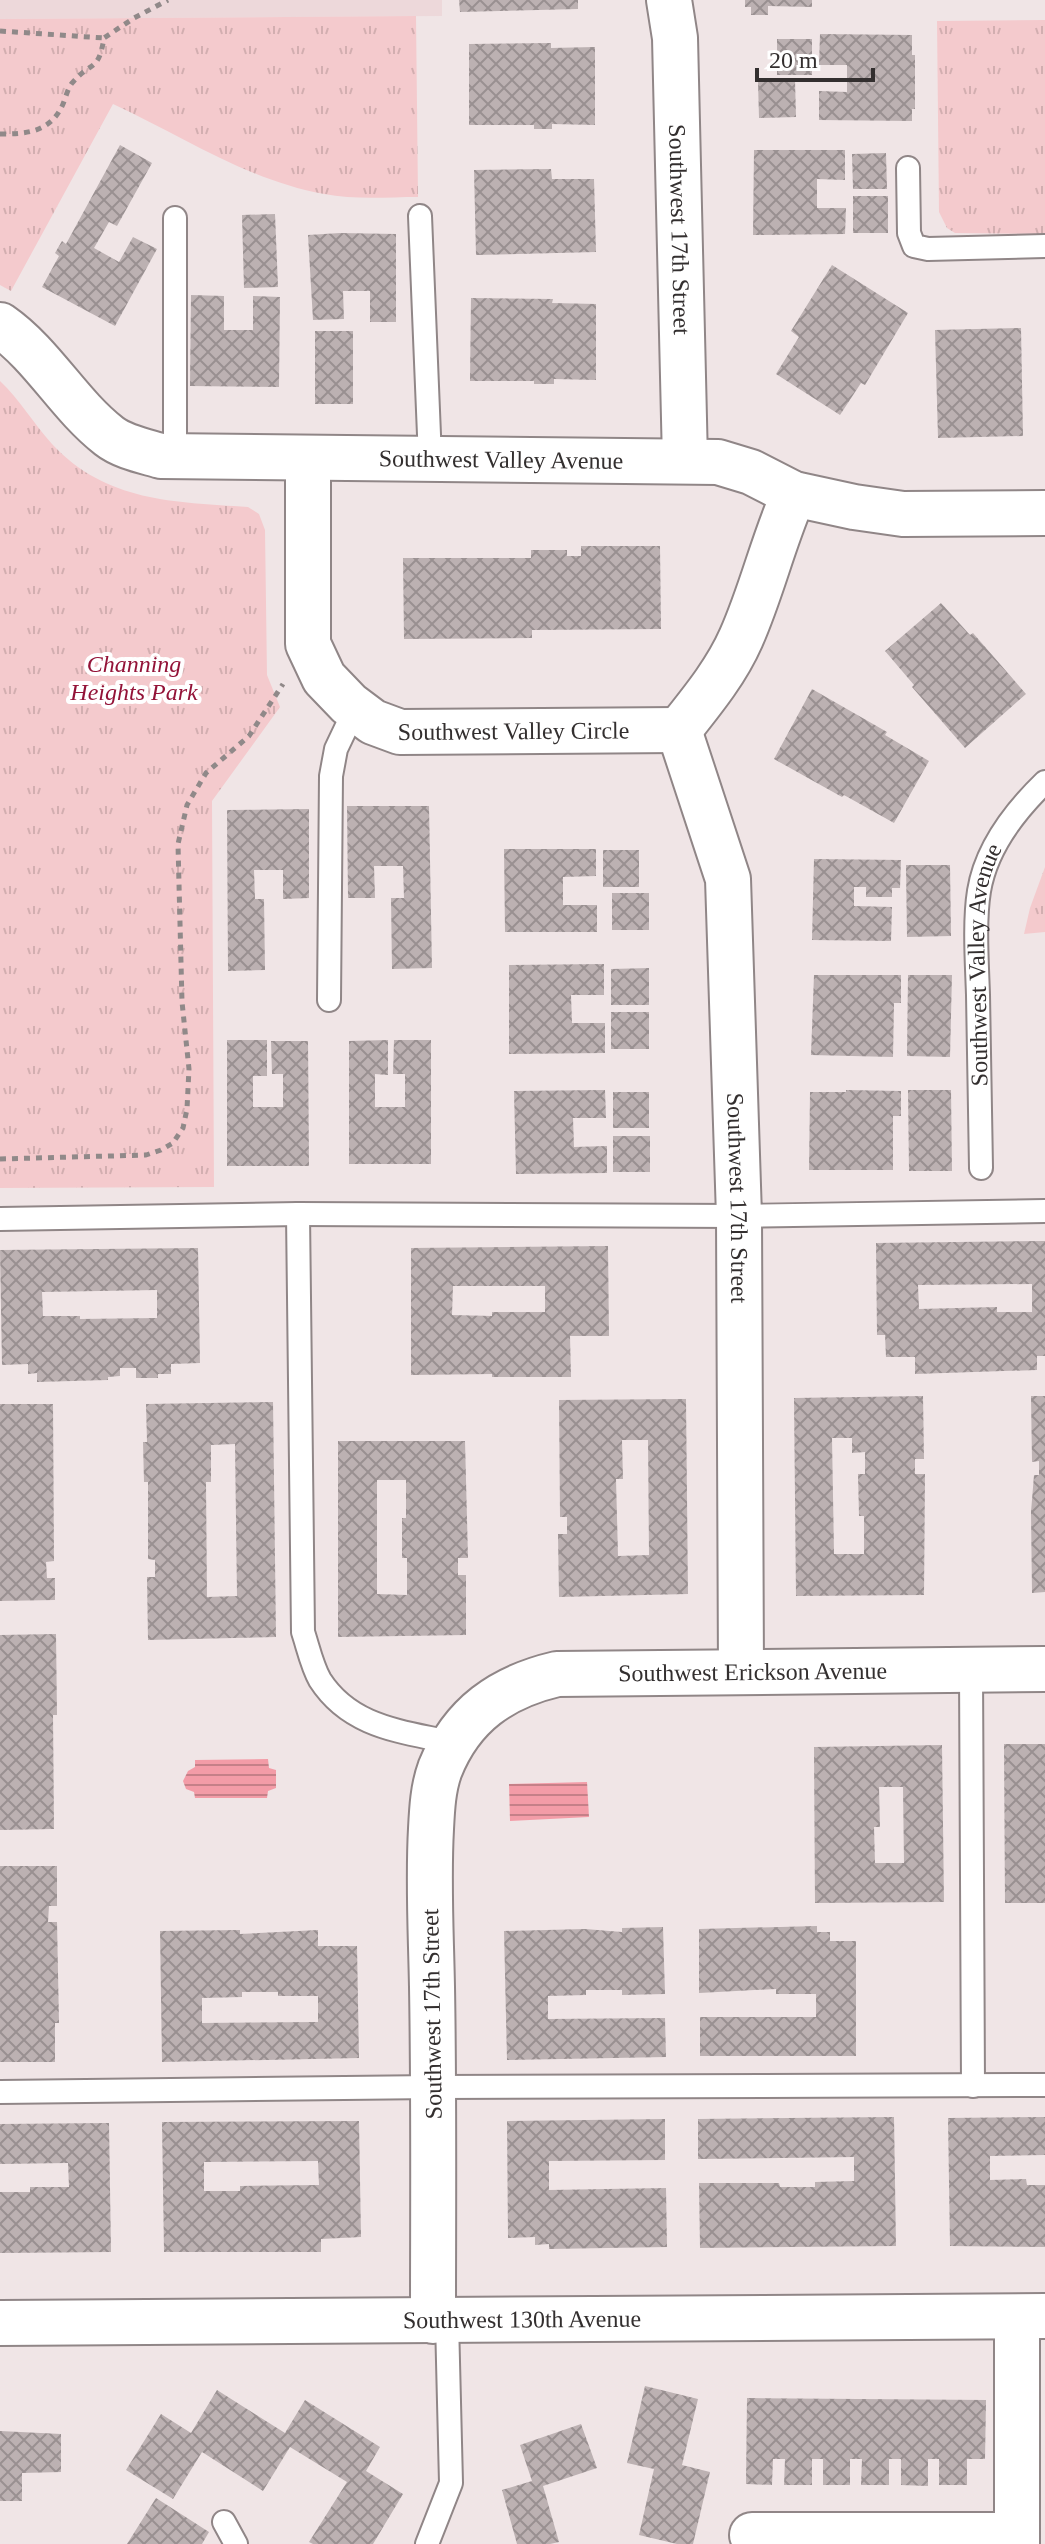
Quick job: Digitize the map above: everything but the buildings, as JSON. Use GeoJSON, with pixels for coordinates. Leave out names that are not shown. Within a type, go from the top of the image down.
{"type":"FeatureCollection","features":[{"type":"Feature","properties":{"kind":"street","name":"Southwest 17th Street"},"geometry":{"type":"LineString","coordinates":[[669,0],[675,38],[685,461]]}},
{"type":"Feature","properties":{"kind":"street","name":"Southwest Valley Avenue"},"geometry":{"type":"LineString","coordinates":[[0,325],[20,340],[110,437],[161,456],[718,462],[751,472],[794,494],[903,514],[1045,513]]}},
{"type":"Feature","properties":{"kind":"street","name":"Southwest Valley Circle"},"geometry":{"type":"LineString","coordinates":[[308,458],[308,644],[324,678],[355,709],[373,722],[400,732],[679,730]]}},
{"type":"Feature","properties":{"kind":"street"},"geometry":{"type":"LineString","coordinates":[[679,730],[718,680],[741,639],[777,531],[794,494]]}},
{"type":"Feature","properties":{"kind":"street","name":"Southwest 17th Street"},"geometry":{"type":"LineString","coordinates":[[679,730],[728,879],[739,1216],[741,1672]]}},
{"type":"Feature","properties":{"kind":"street","name":"Southwest Erickson Avenue"},"geometry":{"type":"LineString","coordinates":[[462,1731],[503,1692],[557,1674],[1045,1669]]}},
{"type":"Feature","properties":{"kind":"street","name":"Southwest 17th Street"},"geometry":{"type":"LineString","coordinates":[[440,2321],[429,1856],[433,1801],[440,1771],[462,1731]]}},
{"type":"Feature","properties":{"kind":"street"},"geometry":{"type":"LineString","coordinates":[[752,2535],[1017,2540],[1031,2316]]}},
{"type":"Feature","properties":{"kind":"street","name":"Southwest 130th Avenue"},"geometry":{"type":"LineString","coordinates":[[0,2323],[1031,2316]]}},
{"type":"Feature","properties":{"kind":"lane"},"geometry":{"type":"LineString","coordinates":[[908,168],[909,233],[914,246],[928,249],[1045,246]]}},
{"type":"Feature","properties":{"kind":"lane"},"geometry":{"type":"LineString","coordinates":[[420,216],[430,459]]}},
{"type":"Feature","properties":{"kind":"lane"},"geometry":{"type":"LineString","coordinates":[[175,218],[175,456]]}},
{"type":"Feature","properties":{"kind":"lane"},"geometry":{"type":"LineString","coordinates":[[329,1000],[331,776],[336,749],[355,709]]}},
{"type":"Feature","properties":{"kind":"lane","name":"Southwest Valley Avenue"},"geometry":{"type":"LineString","coordinates":[[981,1168],[977,965],[979,891],[1001,835],[1016,811],[1045,782]]}},
{"type":"Feature","properties":{"kind":"lane"},"geometry":{"type":"LineString","coordinates":[[0,1219],[298,1214],[739,1216],[1045,1211]]}},
{"type":"Feature","properties":{"kind":"lane"},"geometry":{"type":"LineString","coordinates":[[298,1214],[303,1632],[319,1678],[341,1706],[372,1724],[462,1731]]}},
{"type":"Feature","properties":{"kind":"lane"},"geometry":{"type":"LineString","coordinates":[[971,1670],[973,2086]]}},
{"type":"Feature","properties":{"kind":"lane"},"geometry":{"type":"LineString","coordinates":[[0,2092],[1045,2085]]}},
{"type":"Feature","properties":{"kind":"lane"},"geometry":{"type":"LineString","coordinates":[[427,2544],[451,2483],[440,2321]]}},
{"type":"Feature","properties":{"kind":"lane"},"geometry":{"type":"LineString","coordinates":[[224,2522],[236,2544]]}},
{"type":"Feature","properties":{"kind":"path"},"geometry":{"type":"LineString","coordinates":[[0,31],[104,38],[168,0]]}},
{"type":"Feature","properties":{"kind":"path"},"geometry":{"type":"LineString","coordinates":[[0,134],[35,132],[56,118],[71,83],[97,63],[104,38]]}},
{"type":"Feature","properties":{"kind":"path"},"geometry":{"type":"LineString","coordinates":[[0,1159],[146,1155],[173,1143],[183,1128],[189,1069],[182,1002],[178,844],[187,805],[206,773],[249,736],[308,644]]}},
{"type":"Feature","properties":{"kind":"shaded area"},"geometry":{"type":"Polygon","coordinates":[[[0,0],[442,0],[442,16],[0,19],[0,0]]]}},
{"type":"Feature","properties":{"kind":"shaded area"},"geometry":{"type":"Polygon","coordinates":[[[268,1759],[269,1768],[276,1770],[276,1788],[268,1791],[267,1798],[195,1798],[194,1792],[186,1789],[183,1781],[188,1771],[195,1767],[195,1760],[268,1759]]]}},
{"type":"Feature","properties":{"kind":"shaded area"},"geometry":{"type":"Polygon","coordinates":[[[587,1782],[589,1817],[510,1821],[509,1784],[587,1782]]]}},
{"type":"Feature","properties":{"kind":"green space"},"geometry":{"type":"Polygon","coordinates":[[[416,16],[418,197],[347,197],[296,188],[242,168],[113,104],[11,291],[0,285],[0,19],[416,16]]]}},
{"type":"Feature","properties":{"kind":"green space"},"geometry":{"type":"Polygon","coordinates":[[[1045,20],[1045,234],[955,233],[947,228],[939,212],[937,21],[1045,20]]]}},
{"type":"Feature","properties":{"kind":"green space","name":"Channing Heights Park"},"geometry":{"type":"Polygon","coordinates":[[[0,381],[52,444],[95,478],[118,488],[168,500],[248,507],[259,514],[265,530],[267,675],[280,707],[212,801],[214,1187],[0,1188],[0,381]]]}},
{"type":"Feature","properties":{"kind":"green space"},"geometry":{"type":"Polygon","coordinates":[[[1045,867],[1045,932],[1024,934],[1030,908],[1045,867]]]}}]}
